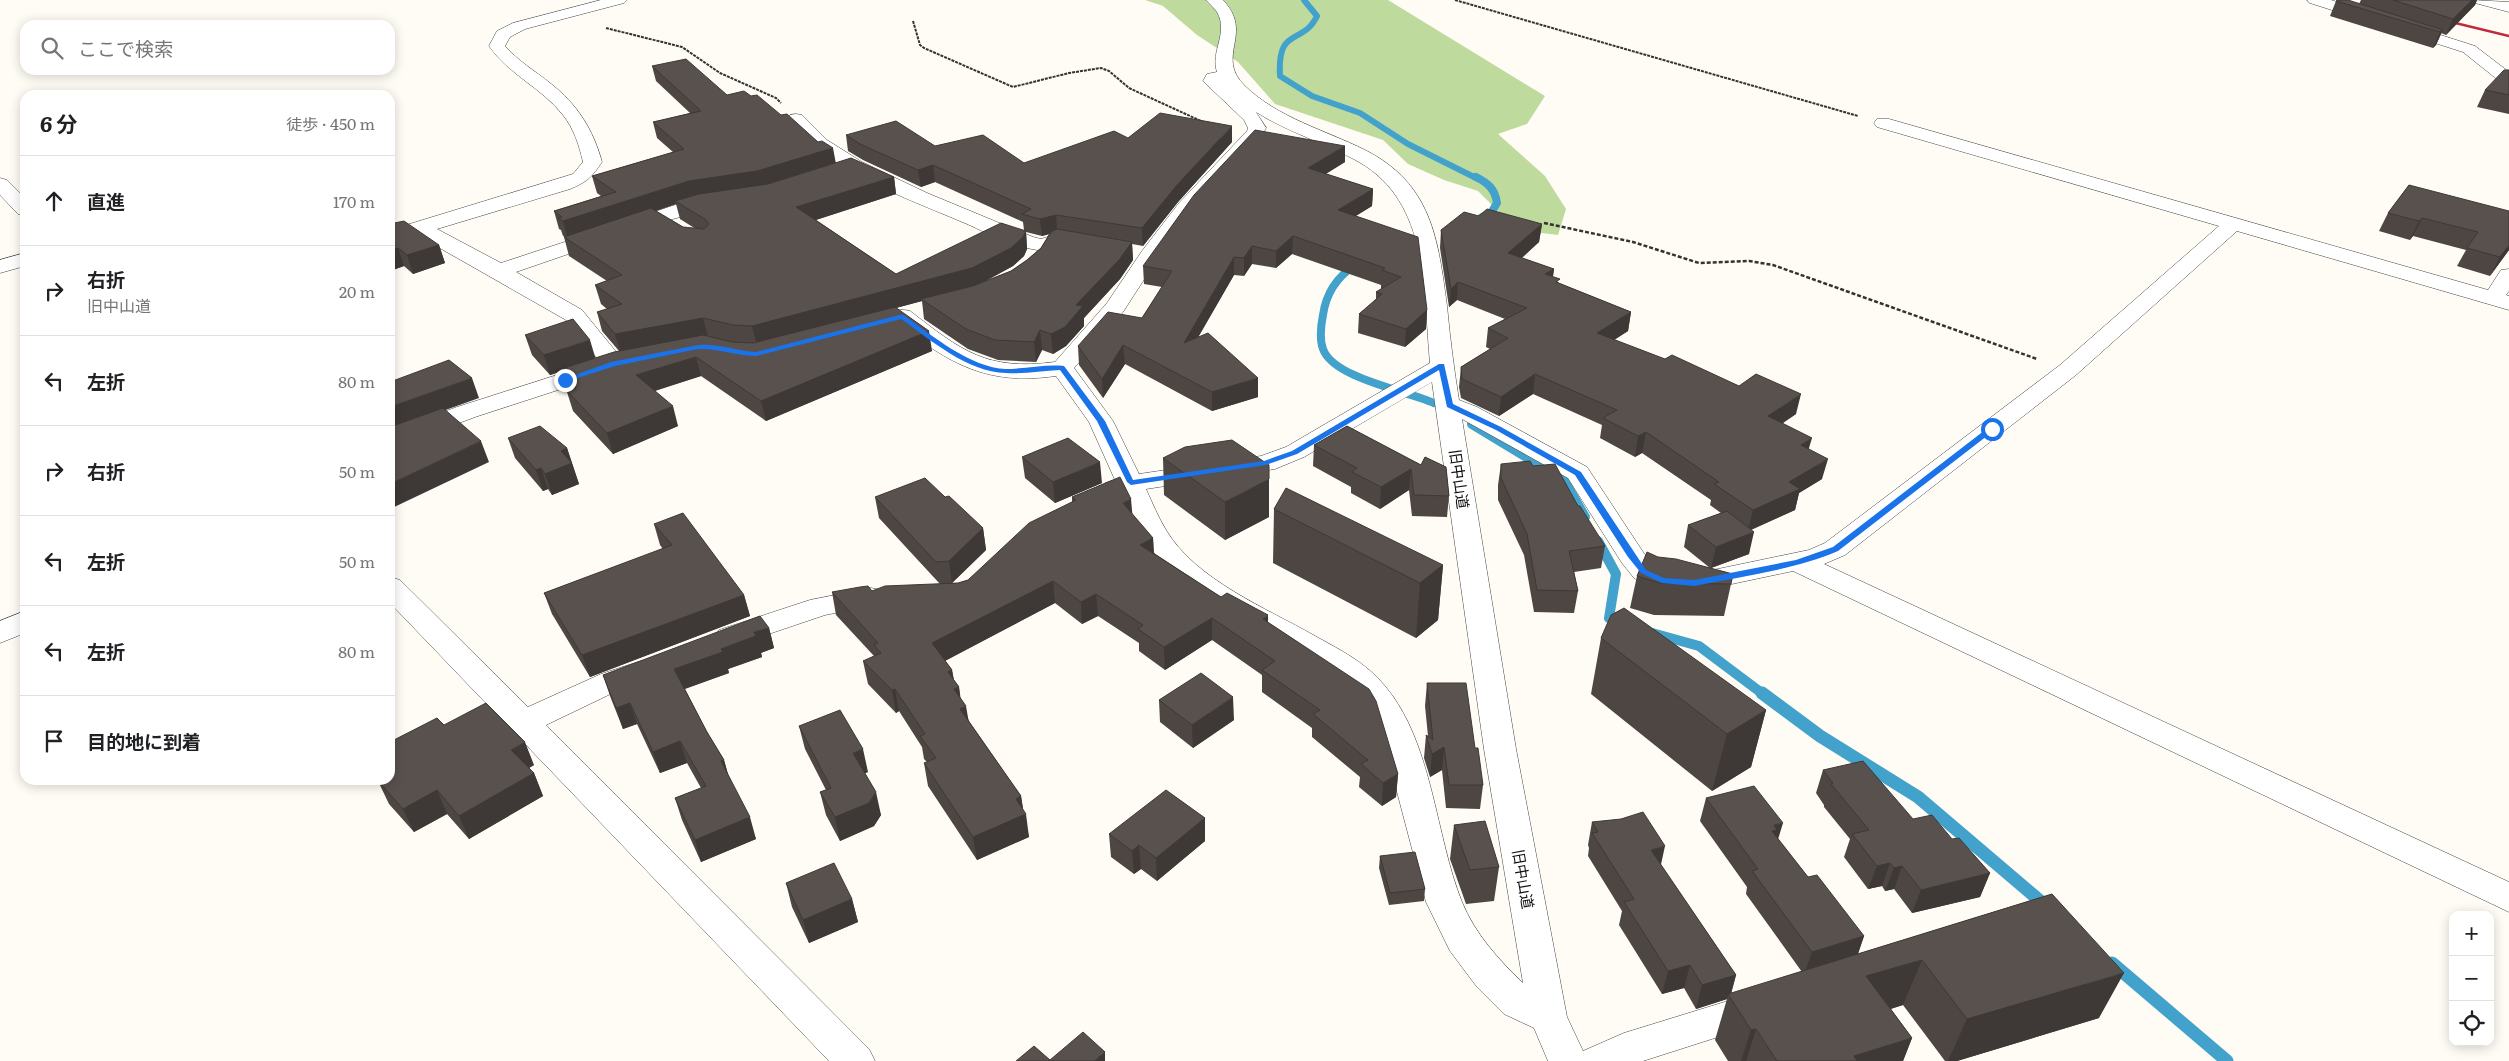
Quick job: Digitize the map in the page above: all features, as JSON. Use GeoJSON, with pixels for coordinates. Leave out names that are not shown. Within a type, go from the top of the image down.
{"type":"FeatureCollection","features":[{"type":"Feature","properties":{"kind":"street"},"geometry":{"type":"LineString","coordinates":[[395,235],[563,186],[580,178],[588,170],[593,162],[590,148],[568,106],[557,95],[507,59],[497,46],[503,34],[509,30],[619,0]]}},
{"type":"Feature","properties":{"kind":"street"},"geometry":{"type":"LineString","coordinates":[[902,316],[936,341],[980,366],[1005,371],[1062,368],[1115,307],[1140,254],[1251,137],[1257,128],[1252,118],[1212,81],[1213,78],[1227,74],[1223,56],[1228,40],[1228,18],[1221,6],[1214,0]]}},
{"type":"Feature","properties":{"kind":"street"},"geometry":{"type":"LineString","coordinates":[[2314,0],[2378,18],[2462,46],[2484,59],[2509,80]]}},
{"type":"Feature","properties":{"kind":"street"},"geometry":{"type":"LineString","coordinates":[[2480,0],[2509,7]]}},
{"type":"Feature","properties":{"kind":"street","name":"旧中山道"},"geometry":{"type":"LineString","coordinates":[[1227,74],[1239,90],[1264,111],[1362,155],[1386,171],[1409,195],[1419,216],[1429,249],[1442,366],[1500,749],[1548,1017],[1568,1061]]}},
{"type":"Feature","properties":{"kind":"street"},"geometry":{"type":"LineString","coordinates":[[796,119],[820,144],[855,166],[1005,234],[1042,245],[1057,240],[1096,246]]}},
{"type":"Feature","properties":{"kind":"street"},"geometry":{"type":"LineString","coordinates":[[1883,123],[2501,301],[2509,275]]}},
{"type":"Feature","properties":{"kind":"street"},"geometry":{"type":"LineString","coordinates":[[828,175],[855,166]]}},
{"type":"Feature","properties":{"kind":"street"},"geometry":{"type":"LineString","coordinates":[[0,184],[20,205]]}},
{"type":"Feature","properties":{"kind":"street"},"geometry":{"type":"LineString","coordinates":[[499,271],[694,206],[737,200]]}},
{"type":"Feature","properties":{"kind":"street"},"geometry":{"type":"LineString","coordinates":[[639,224],[684,232]]}},
{"type":"Feature","properties":{"kind":"street"},"geometry":{"type":"LineString","coordinates":[[1449,405],[1484,421],[1578,474],[1632,557],[1644,572],[1662,581],[1694,583],[1818,557],[1836,549],[2068,370],[2233,224]]}},
{"type":"Feature","properties":{"kind":"street"},"geometry":{"type":"LineString","coordinates":[[395,439],[466,412],[623,362],[574,316],[499,271],[419,228]]}},
{"type":"Feature","properties":{"kind":"street"},"geometry":{"type":"LineString","coordinates":[[1031,264],[1041,254],[1042,245]]}},
{"type":"Feature","properties":{"kind":"street"},"geometry":{"type":"LineString","coordinates":[[0,267],[20,261]]}},
{"type":"Feature","properties":{"kind":"street"},"geometry":{"type":"LineString","coordinates":[[873,324],[929,309]]}},
{"type":"Feature","properties":{"kind":"street"},"geometry":{"type":"LineString","coordinates":[[1088,500],[1131,482],[1266,463],[1295,452],[1442,366]]}},
{"type":"Feature","properties":{"kind":"street"},"geometry":{"type":"LineString","coordinates":[[1062,368],[1101,421],[1153,532],[1172,558],[1199,582],[1352,670],[1375,695],[1392,723],[1408,768],[1444,902],[1463,940],[1490,976],[1518,1003],[1548,1017]]}},
{"type":"Feature","properties":{"kind":"street"},"geometry":{"type":"LineString","coordinates":[[1796,562],[2509,898]]}},
{"type":"Feature","properties":{"kind":"street"},"geometry":{"type":"LineString","coordinates":[[395,591],[855,1061]]}},
{"type":"Feature","properties":{"kind":"street"},"geometry":{"type":"LineString","coordinates":[[709,645],[762,625],[820,607],[864,598],[899,595]]}},
{"type":"Feature","properties":{"kind":"street"},"geometry":{"type":"LineString","coordinates":[[0,632],[20,623]]}},
{"type":"Feature","properties":{"kind":"street"},"geometry":{"type":"LineString","coordinates":[[524,723],[612,682],[665,662]]}},
{"type":"Feature","properties":{"kind":"street"},"geometry":{"type":"LineString","coordinates":[[1598,1061],[1624,1050],[1792,997]]}},
{"type":"Feature","properties":{"kind":"path"},"geometry":{"type":"LineString","coordinates":[[1455,0],[1883,123]]}},
{"type":"Feature","properties":{"kind":"path"},"geometry":{"type":"LineString","coordinates":[[560,15],[583,26],[616,29],[682,47],[720,73],[776,98],[796,119]]}},
{"type":"Feature","properties":{"kind":"path"},"geometry":{"type":"LineString","coordinates":[[913,20],[920,44],[924,48],[1013,87],[1069,73],[1101,68],[1109,71],[1129,88],[1210,127],[1251,137]]}},
{"type":"Feature","properties":{"kind":"path"},"geometry":{"type":"LineString","coordinates":[[1544,224],[1633,242],[1699,263],[1749,261],[1773,265],[2068,370]]}},
{"type":"Feature","properties":{"kind":"green space"},"geometry":{"type":"Polygon","coordinates":[[[1145,0],[1388,0],[1545,96],[1527,124],[1498,134],[1545,176],[1566,209],[1558,235],[1517,230],[1478,191],[1444,180],[1408,164],[1383,140],[1275,104],[1238,62],[1197,35],[1163,6],[1145,0]]]}},
{"type":"Feature","properties":{"kind":"building"},"geometry":{"type":"Polygon","coordinates":[[[2348,0],[2443,30],[2440,32],[2336,1],[2348,0]]]}},
{"type":"Feature","properties":{"kind":"building"},"geometry":{"type":"Polygon","coordinates":[[[2393,0],[2472,0],[2453,19],[2393,0]]]}},
{"type":"Feature","properties":{"kind":"building"},"geometry":{"type":"Polygon","coordinates":[[[686,59],[727,95],[744,91],[751,96],[757,95],[781,115],[787,114],[818,142],[822,141],[833,148],[757,171],[689,181],[563,221],[558,218],[562,217],[554,211],[616,192],[592,176],[684,149],[653,122],[701,111],[652,66],[686,59]]]}},
{"type":"Feature","properties":{"kind":"building"},"geometry":{"type":"Polygon","coordinates":[[[2504,70],[2509,70],[2509,95],[2485,90],[2504,70]]]}},
{"type":"Feature","properties":{"kind":"building"},"geometry":{"type":"Polygon","coordinates":[[[1160,113],[1232,126],[1177,185],[1142,228],[1056,215],[1040,219],[1022,214],[1031,209],[933,165],[918,170],[860,144],[846,135],[896,121],[935,146],[983,135],[1024,163],[1114,131],[1128,138],[1160,113]]]}},
{"type":"Feature","properties":{"kind":"building"},"geometry":{"type":"Polygon","coordinates":[[[1255,130],[1345,146],[1308,168],[1373,189],[1338,210],[1418,237],[1427,310],[1406,329],[1359,314],[1382,294],[1376,292],[1401,277],[1382,270],[1385,268],[1293,236],[1276,251],[1252,246],[1244,258],[1234,257],[1184,343],[1208,333],[1258,378],[1212,392],[1123,345],[1102,379],[1078,346],[1108,312],[1142,318],[1172,271],[1143,266],[1194,195],[1255,130]]]}},
{"type":"Feature","properties":{"kind":"building"},"geometry":{"type":"Polygon","coordinates":[[[851,158],[894,177],[796,207],[896,274],[1001,223],[1026,231],[1023,237],[1011,248],[972,268],[752,326],[733,325],[703,318],[615,334],[597,312],[622,304],[595,285],[622,275],[564,237],[651,208],[683,227],[704,229],[709,224],[705,219],[675,201],[699,194],[768,184],[851,158]]]}},
{"type":"Feature","properties":{"kind":"building"},"geometry":{"type":"Polygon","coordinates":[[[2409,185],[2509,211],[2509,245],[2500,257],[2467,248],[2478,232],[2422,218],[2419,221],[2388,213],[2409,185]]]}},
{"type":"Feature","properties":{"kind":"building"},"geometry":{"type":"Polygon","coordinates":[[[1487,209],[1542,224],[1508,253],[1554,269],[1545,274],[1560,279],[1556,282],[1631,312],[1597,333],[1665,359],[1672,355],[1739,386],[1756,374],[1801,394],[1768,416],[1812,438],[1801,445],[1828,459],[1789,482],[1800,489],[1753,510],[1714,484],[1719,482],[1646,432],[1638,436],[1603,418],[1617,410],[1535,374],[1501,397],[1462,379],[1461,367],[1508,338],[1488,328],[1527,308],[1458,282],[1451,289],[1441,230],[1464,212],[1479,216],[1487,209]]]}},
{"type":"Feature","properties":{"kind":"building"},"geometry":{"type":"Polygon","coordinates":[[[404,221],[439,245],[407,255],[398,248],[395,249],[395,223],[404,221]]]}},
{"type":"Feature","properties":{"kind":"building"},"geometry":{"type":"Polygon","coordinates":[[[1057,229],[1132,242],[1119,260],[1076,305],[1083,306],[1065,327],[1051,334],[1040,330],[1034,342],[995,340],[966,329],[921,299],[973,286],[1011,271],[1041,248],[1051,232],[1057,229]]]}},
{"type":"Feature","properties":{"kind":"building"},"geometry":{"type":"Polygon","coordinates":[[[895,307],[929,331],[761,401],[696,357],[636,375],[673,406],[607,433],[567,391],[576,388],[558,370],[614,352],[703,335],[732,342],[753,343],[895,307]]]}},
{"type":"Feature","properties":{"kind":"building"},"geometry":{"type":"Polygon","coordinates":[[[573,319],[590,340],[544,355],[525,335],[573,319]]]}},
{"type":"Feature","properties":{"kind":"building"},"geometry":{"type":"Polygon","coordinates":[[[449,360],[472,378],[395,405],[395,380],[449,360]]]}},
{"type":"Feature","properties":{"kind":"building"},"geometry":{"type":"Polygon","coordinates":[[[443,408],[481,441],[395,482],[395,425],[443,408]]]}},
{"type":"Feature","properties":{"kind":"building"},"geometry":{"type":"Polygon","coordinates":[[[540,426],[567,448],[561,451],[572,463],[545,474],[541,468],[536,470],[508,438],[540,426]]]}},
{"type":"Feature","properties":{"kind":"building"},"geometry":{"type":"Polygon","coordinates":[[[1347,426],[1421,465],[1425,457],[1446,467],[1449,496],[1414,495],[1411,469],[1381,487],[1352,472],[1357,468],[1314,445],[1347,426]]]}},
{"type":"Feature","properties":{"kind":"building"},"geometry":{"type":"Polygon","coordinates":[[[1068,438],[1100,462],[1053,482],[1022,457],[1068,438]]]}},
{"type":"Feature","properties":{"kind":"building"},"geometry":{"type":"Polygon","coordinates":[[[1232,440],[1269,465],[1269,479],[1225,502],[1163,458],[1185,447],[1232,440]]]}},
{"type":"Feature","properties":{"kind":"building"},"geometry":{"type":"Polygon","coordinates":[[[1530,461],[1533,466],[1555,464],[1578,506],[1580,506],[1605,546],[1569,551],[1578,591],[1537,590],[1527,534],[1501,478],[1501,464],[1530,461]]]}},
{"type":"Feature","properties":{"kind":"building"},"geometry":{"type":"Polygon","coordinates":[[[1120,477],[1131,499],[1123,503],[1153,538],[1140,545],[1221,597],[1227,593],[1268,615],[1263,619],[1369,689],[1376,701],[1398,774],[1383,783],[1361,764],[1368,760],[1313,714],[1320,710],[1262,670],[1275,661],[1212,618],[1164,647],[1138,629],[1143,625],[1096,594],[1081,602],[1053,581],[932,643],[952,670],[948,672],[959,687],[954,689],[966,706],[960,709],[1021,796],[1016,799],[1026,814],[973,837],[924,763],[936,758],[920,736],[925,734],[895,689],[892,690],[863,661],[881,653],[874,645],[878,643],[832,592],[868,586],[872,591],[885,586],[958,583],[968,580],[1029,523],[1076,500],[1072,497],[1120,477]]]}},
{"type":"Feature","properties":{"kind":"building"},"geometry":{"type":"Polygon","coordinates":[[[925,478],[945,497],[949,496],[983,528],[949,561],[936,562],[875,497],[925,478]]]}},
{"type":"Feature","properties":{"kind":"building"},"geometry":{"type":"Polygon","coordinates":[[[1286,488],[1443,565],[1420,583],[1274,509],[1286,488]]]}},
{"type":"Feature","properties":{"kind":"building"},"geometry":{"type":"Polygon","coordinates":[[[1727,511],[1754,532],[1716,547],[1688,525],[1727,511]]]}},
{"type":"Feature","properties":{"kind":"building"},"geometry":{"type":"Polygon","coordinates":[[[683,513],[744,595],[582,655],[544,593],[672,545],[654,524],[683,513]]]}},
{"type":"Feature","properties":{"kind":"building"},"geometry":{"type":"Polygon","coordinates":[[[1647,552],[1658,557],[1676,559],[1733,574],[1731,584],[1660,583],[1637,576],[1647,552]]]}},
{"type":"Feature","properties":{"kind":"building"},"geometry":{"type":"Polygon","coordinates":[[[1624,608],[1766,710],[1727,734],[1601,638],[1611,615],[1624,608]]]}},
{"type":"Feature","properties":{"kind":"building"},"geometry":{"type":"Polygon","coordinates":[[[760,616],[769,628],[754,632],[756,636],[721,649],[723,652],[674,669],[724,760],[721,761],[750,817],[695,840],[675,798],[706,786],[680,741],[653,752],[630,703],[616,708],[603,675],[760,616]]]}},
{"type":"Feature","properties":{"kind":"building"},"geometry":{"type":"Polygon","coordinates":[[[1201,673],[1233,697],[1192,725],[1159,700],[1201,673]]]}},
{"type":"Feature","properties":{"kind":"building"},"geometry":{"type":"Polygon","coordinates":[[[1427,683],[1466,683],[1475,748],[1478,748],[1483,785],[1449,785],[1444,747],[1432,754],[1426,735],[1433,740],[1427,683]]]}},
{"type":"Feature","properties":{"kind":"building"},"geometry":{"type":"Polygon","coordinates":[[[486,703],[525,742],[511,750],[534,773],[459,816],[437,790],[403,809],[382,785],[395,785],[395,739],[437,718],[444,725],[486,703]]]}},
{"type":"Feature","properties":{"kind":"building"},"geometry":{"type":"Polygon","coordinates":[[[840,710],[863,749],[853,753],[876,792],[869,803],[835,817],[820,792],[831,788],[799,726],[840,710]]]}},
{"type":"Feature","properties":{"kind":"building"},"geometry":{"type":"Polygon","coordinates":[[[1863,761],[1913,819],[1932,815],[1952,839],[1959,838],[1990,873],[1921,890],[1902,866],[1894,868],[1890,863],[1877,866],[1852,834],[1869,830],[1831,784],[1833,783],[1823,770],[1863,761]]]}},
{"type":"Feature","properties":{"kind":"building"},"geometry":{"type":"Polygon","coordinates":[[[1754,786],[1783,823],[1774,825],[1777,830],[1772,831],[1808,877],[1817,875],[1864,936],[1812,952],[1752,871],[1758,869],[1706,798],[1754,786]]]}},
{"type":"Feature","properties":{"kind":"building"},"geometry":{"type":"Polygon","coordinates":[[[1166,790],[1205,818],[1156,858],[1139,845],[1132,851],[1109,834],[1166,790]]]}},
{"type":"Feature","properties":{"kind":"building"},"geometry":{"type":"Polygon","coordinates":[[[1643,812],[1665,846],[1651,850],[1736,975],[1702,985],[1690,965],[1668,971],[1624,902],[1634,899],[1592,833],[1598,832],[1592,822],[1621,819],[1643,812]]]}},
{"type":"Feature","properties":{"kind":"building"},"geometry":{"type":"Polygon","coordinates":[[[1485,821],[1499,867],[1470,870],[1454,825],[1485,821]]]}},
{"type":"Feature","properties":{"kind":"building"},"geometry":{"type":"Polygon","coordinates":[[[1415,852],[1425,889],[1390,893],[1380,856],[1415,852]]]}},
{"type":"Feature","properties":{"kind":"building"},"geometry":{"type":"Polygon","coordinates":[[[834,863],[852,899],[803,920],[786,883],[834,863]]]}},
{"type":"Feature","properties":{"kind":"building"},"geometry":{"type":"Polygon","coordinates":[[[2052,894],[2124,973],[1967,1019],[1922,960],[1866,976],[1912,1038],[1854,1056],[1857,1061],[1777,1061],[1756,1029],[1751,1030],[1728,994],[2052,894]]]}},
{"type":"Feature","properties":{"kind":"building"},"geometry":{"type":"Polygon","coordinates":[[[1083,1032],[1105,1052],[1094,1061],[1016,1061],[1034,1046],[1050,1060],[1083,1032]]]}},
{"type":"Feature","properties":{"kind":"waterway"},"geometry":{"type":"LineString","coordinates":[[1304,0],[1317,16],[1305,31],[1292,38],[1283,49],[1280,60],[1280,76],[1312,96],[1360,113],[1408,144],[1478,179]]}},
{"type":"Feature","properties":{"kind":"waterway"},"geometry":{"type":"LineString","coordinates":[[1476,177],[1490,187],[1495,194],[1497,203],[1491,213],[1482,217]]}},
{"type":"Feature","properties":{"kind":"waterway"},"geometry":{"type":"LineString","coordinates":[[1355,265],[1333,286],[1324,307],[1321,327],[1323,349],[1330,359],[1355,376],[1434,403]]}},
{"type":"Feature","properties":{"kind":"waterway"},"geometry":{"type":"LineString","coordinates":[[1472,424],[1563,479],[1585,517]]}},
{"type":"Feature","properties":{"kind":"waterway"},"geometry":{"type":"LineString","coordinates":[[1598,541],[1616,574],[1609,618],[1622,622]]}},
{"type":"Feature","properties":{"kind":"waterway"},"geometry":{"type":"LineString","coordinates":[[1652,633],[1699,646],[1763,694]]}},
{"type":"Feature","properties":{"kind":"waterway"},"geometry":{"type":"LineString","coordinates":[[1762,693],[1820,736],[1918,797],[2046,906]]}},
{"type":"Feature","properties":{"kind":"waterway"},"geometry":{"type":"LineString","coordinates":[[2112,963],[2227,1061]]}},
{"type":"Feature","properties":{"kind":"railway"},"geometry":{"type":"LineString","coordinates":[[2443,20],[2509,36]]}},
{"type":"Feature","properties":{"kind":"route"},"geometry":{"type":"LineString","coordinates":[[565,380],[614,364],[698,347],[708,346],[737,354],[756,354],[902,316],[936,341],[980,366],[1005,371],[1062,368],[1101,421],[1131,482],[1266,463],[1295,452],[1442,366],[1449,405],[1468,412],[1560,462],[1578,474],[1632,557],[1644,572],[1662,581],[1680,584],[1694,583],[1796,562],[1818,557],[1836,549],[1992,429]]}}]}
